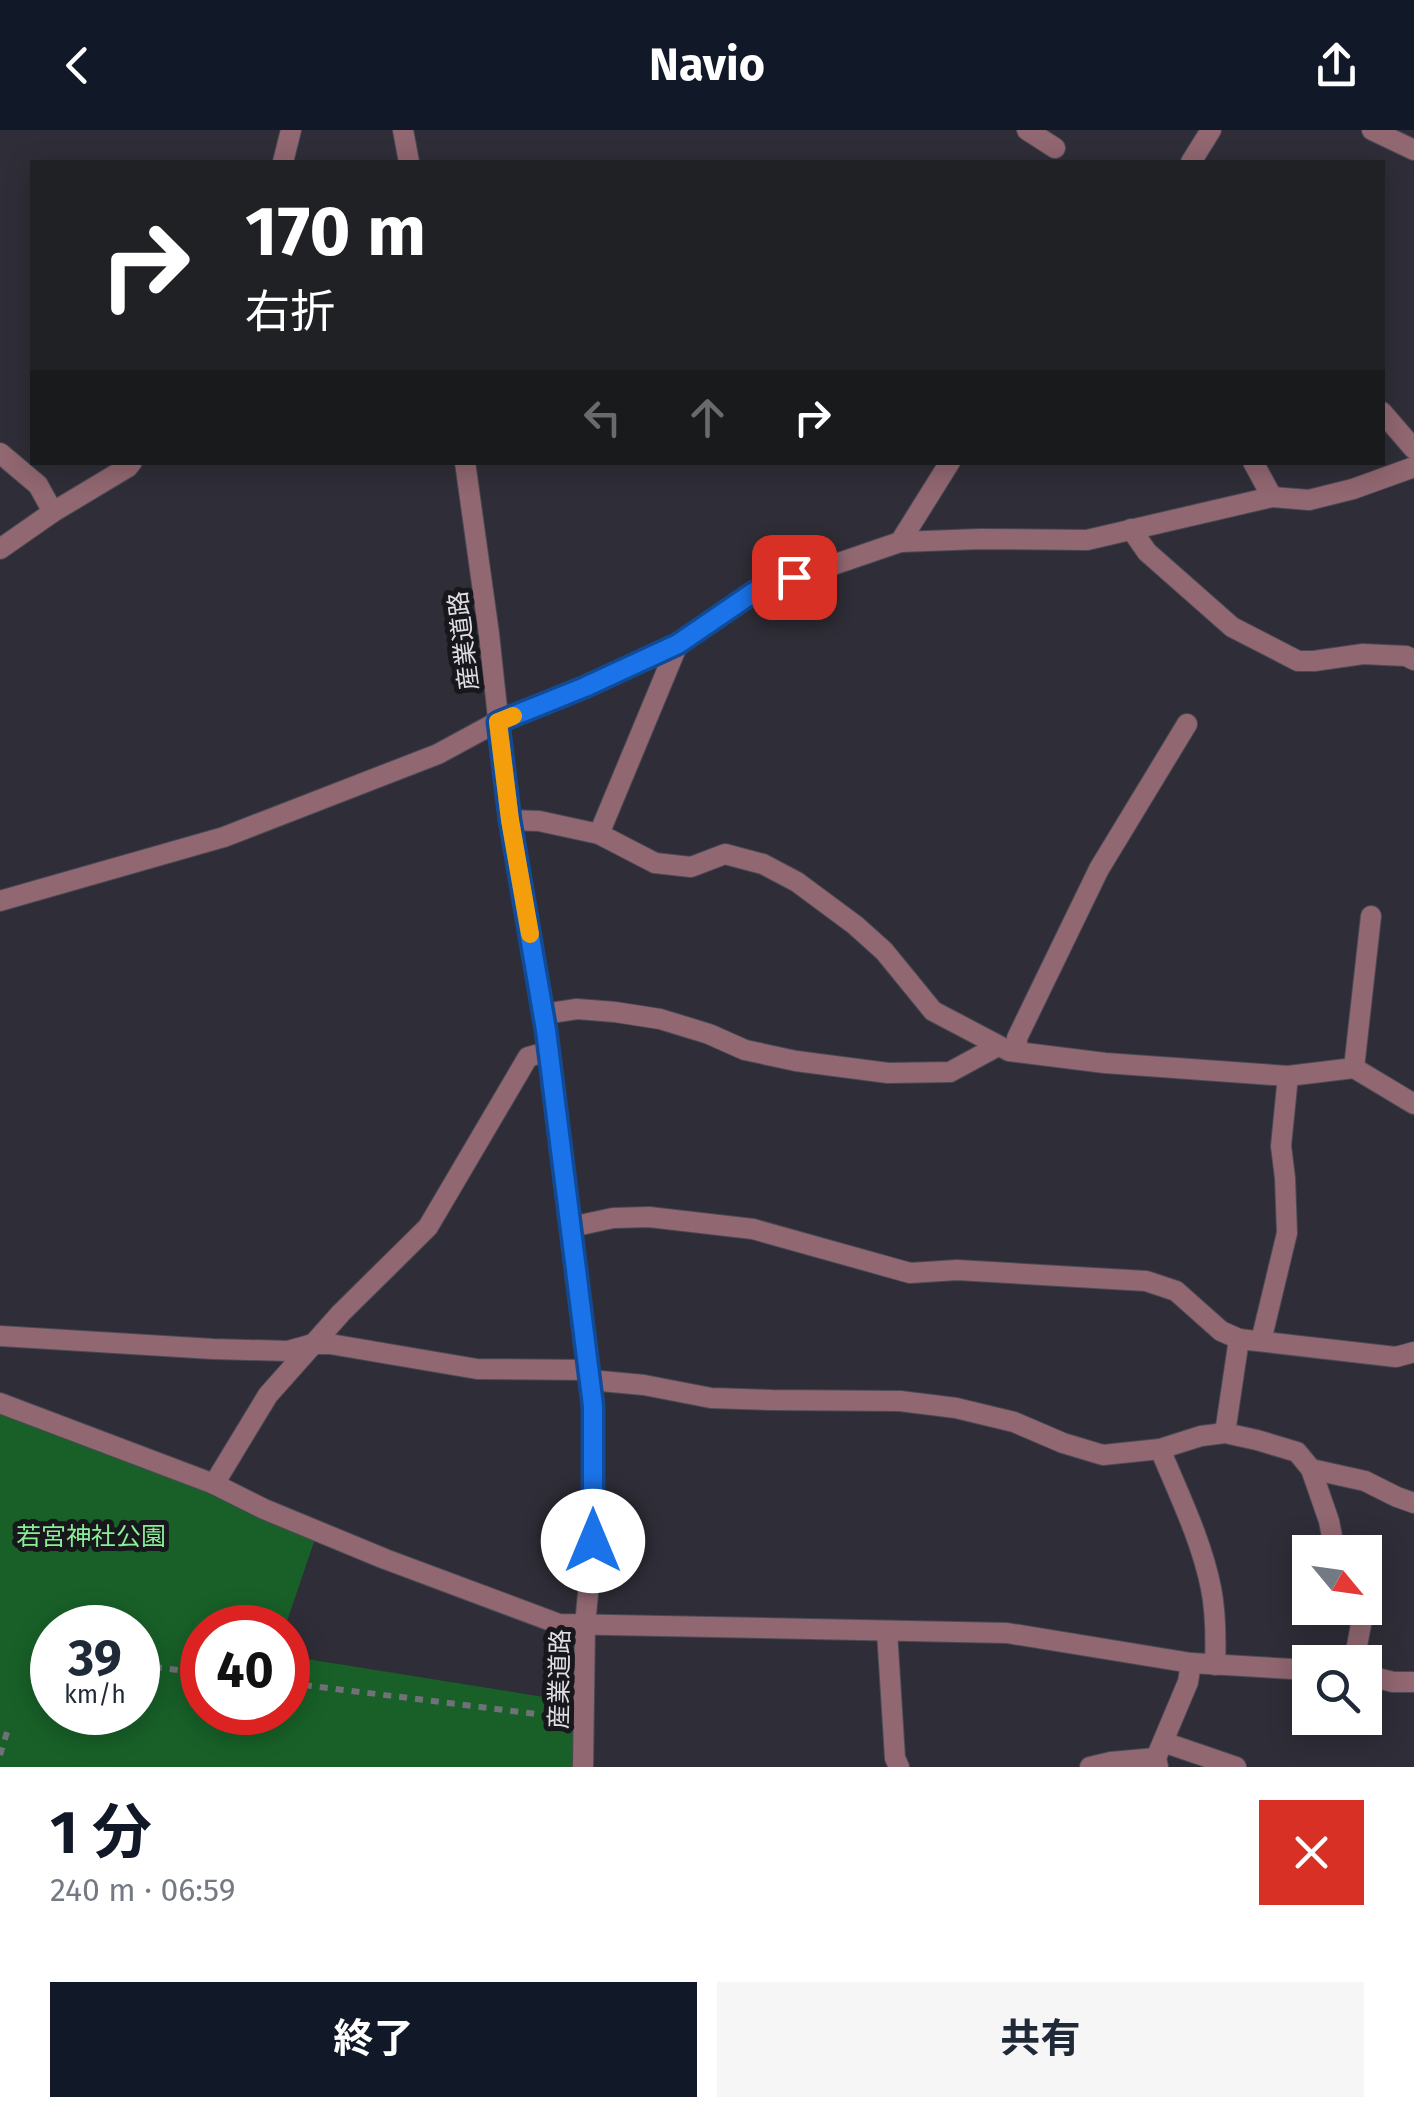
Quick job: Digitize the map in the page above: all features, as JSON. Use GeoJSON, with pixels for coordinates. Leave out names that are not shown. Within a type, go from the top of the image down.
{"type":"FeatureCollection","features":[{"type":"Feature","properties":{"kind":"street"},"geometry":{"type":"LineString","coordinates":[[284,160],[291,130]]}},
{"type":"Feature","properties":{"kind":"street"},"geometry":{"type":"LineString","coordinates":[[404,130],[409,160]]}},
{"type":"Feature","properties":{"kind":"street"},"geometry":{"type":"LineString","coordinates":[[1027,130],[1056,147]]}},
{"type":"Feature","properties":{"kind":"street"},"geometry":{"type":"LineString","coordinates":[[1192,160],[1210,130]]}},
{"type":"Feature","properties":{"kind":"street"},"geometry":{"type":"LineString","coordinates":[[1372,130],[1414,150]]}},
{"type":"Feature","properties":{"kind":"street"},"geometry":{"type":"LineString","coordinates":[[1385,415],[1414,448]]}},
{"type":"Feature","properties":{"kind":"street"},"geometry":{"type":"LineString","coordinates":[[0,454],[38,485],[53,512]]}},
{"type":"Feature","properties":{"kind":"street"},"geometry":{"type":"LineString","coordinates":[[0,549],[130,465]]}},
{"type":"Feature","properties":{"kind":"street","name":"産業道路"},"geometry":{"type":"LineString","coordinates":[[464,465],[490,634],[510,820],[549,1050],[593,1406],[593,1541],[585,1624],[583,1767]]}},
{"type":"Feature","properties":{"kind":"street"},"geometry":{"type":"LineString","coordinates":[[900,542],[948,465]]}},
{"type":"Feature","properties":{"kind":"street"},"geometry":{"type":"LineString","coordinates":[[1254,465],[1272,497]]}},
{"type":"Feature","properties":{"kind":"street"},"geometry":{"type":"LineString","coordinates":[[0,902],[224,837],[438,754],[498,722],[678,644],[754,592],[900,542],[1087,540],[1272,497],[1309,500],[1414,467]]}},
{"type":"Feature","properties":{"kind":"street"},"geometry":{"type":"LineString","coordinates":[[1131,529],[1147,552],[1232,627],[1298,661],[1363,654],[1406,656],[1414,660]]}},
{"type":"Feature","properties":{"kind":"street"},"geometry":{"type":"LineString","coordinates":[[598,834],[678,644]]}},
{"type":"Feature","properties":{"kind":"street"},"geometry":{"type":"LineString","coordinates":[[544,1014],[577,1009],[615,1012],[709,1034],[745,1050],[888,1073],[950,1072],[1008,1049],[1017,1038],[1099,869],[1187,724]]}},
{"type":"Feature","properties":{"kind":"street"},"geometry":{"type":"LineString","coordinates":[[510,820],[540,820],[598,834],[655,864],[691,867],[725,854],[763,864],[797,882],[855,925],[884,951],[932,1011],[1008,1049],[1105,1063],[1288,1076],[1354,1068],[1414,1104]]}},
{"type":"Feature","properties":{"kind":"street"},"geometry":{"type":"LineString","coordinates":[[1354,1068],[1371,916]]}},
{"type":"Feature","properties":{"kind":"street"},"geometry":{"type":"LineString","coordinates":[[214,1484],[268,1395],[428,1227],[521,1067],[528,1057],[549,1050]]}},
{"type":"Feature","properties":{"kind":"street"},"geometry":{"type":"LineString","coordinates":[[1261,1341],[1287,1233],[1281,1146],[1288,1076]]}},
{"type":"Feature","properties":{"kind":"street"},"geometry":{"type":"LineString","coordinates":[[571,1227],[649,1216],[754,1229],[910,1272],[957,1270],[1146,1281],[1176,1292],[1221,1332],[1239,1339],[1396,1356],[1414,1352]]}},
{"type":"Feature","properties":{"kind":"street"},"geometry":{"type":"LineString","coordinates":[[0,1336],[288,1351],[313,1344],[477,1369],[589,1375],[711,1398],[900,1401],[956,1408],[1014,1422],[1102,1455],[1160,1449],[1225,1433],[1296,1452],[1311,1469],[1332,1535]]}},
{"type":"Feature","properties":{"kind":"street"},"geometry":{"type":"LineString","coordinates":[[1225,1433],[1239,1339]]}},
{"type":"Feature","properties":{"kind":"street"},"geometry":{"type":"LineString","coordinates":[[0,1402],[214,1484],[385,1559],[559,1624],[1007,1633],[1191,1663],[1292,1669]]}},
{"type":"Feature","properties":{"kind":"street"},"geometry":{"type":"LineString","coordinates":[[1160,1449],[1196,1534],[1212,1589],[1215,1665]]}},
{"type":"Feature","properties":{"kind":"street"},"geometry":{"type":"LineString","coordinates":[[1311,1469],[1365,1482],[1414,1502]]}},
{"type":"Feature","properties":{"kind":"street"},"geometry":{"type":"LineString","coordinates":[[887,1631],[895,1758],[899,1767]]}},
{"type":"Feature","properties":{"kind":"street"},"geometry":{"type":"LineString","coordinates":[[1159,1756],[1188,1682],[1191,1663]]}},
{"type":"Feature","properties":{"kind":"street"},"geometry":{"type":"LineString","coordinates":[[1382,1679],[1414,1682]]}},
{"type":"Feature","properties":{"kind":"street"},"geometry":{"type":"LineString","coordinates":[[1090,1767],[1159,1756],[1236,1767]]}},
{"type":"Feature","properties":{"kind":"path"},"geometry":{"type":"LineString","coordinates":[[310,1686],[582,1719]]}},
{"type":"Feature","properties":{"kind":"path"},"geometry":{"type":"LineString","coordinates":[[0,1756],[8,1729]]}},
{"type":"Feature","properties":{"kind":"green space","name":"若宮神社公園"},"geometry":{"type":"Polygon","coordinates":[[[0,1397],[317,1533],[292,1605],[180,1605],[180,1735],[310,1735],[310,1660],[575,1702],[575,1767],[0,1767],[0,1397]]]}},
{"type":"Feature","properties":{"kind":"slow traffic"},"geometry":{"type":"LineString","coordinates":[[513,716],[498,722],[530,934]]}},
{"type":"Feature","properties":{"kind":"route"},"geometry":{"type":"LineString","coordinates":[[593,1541],[593,1406],[546,1030],[510,820],[498,722],[678,644],[754,592],[794,577]]}}]}
